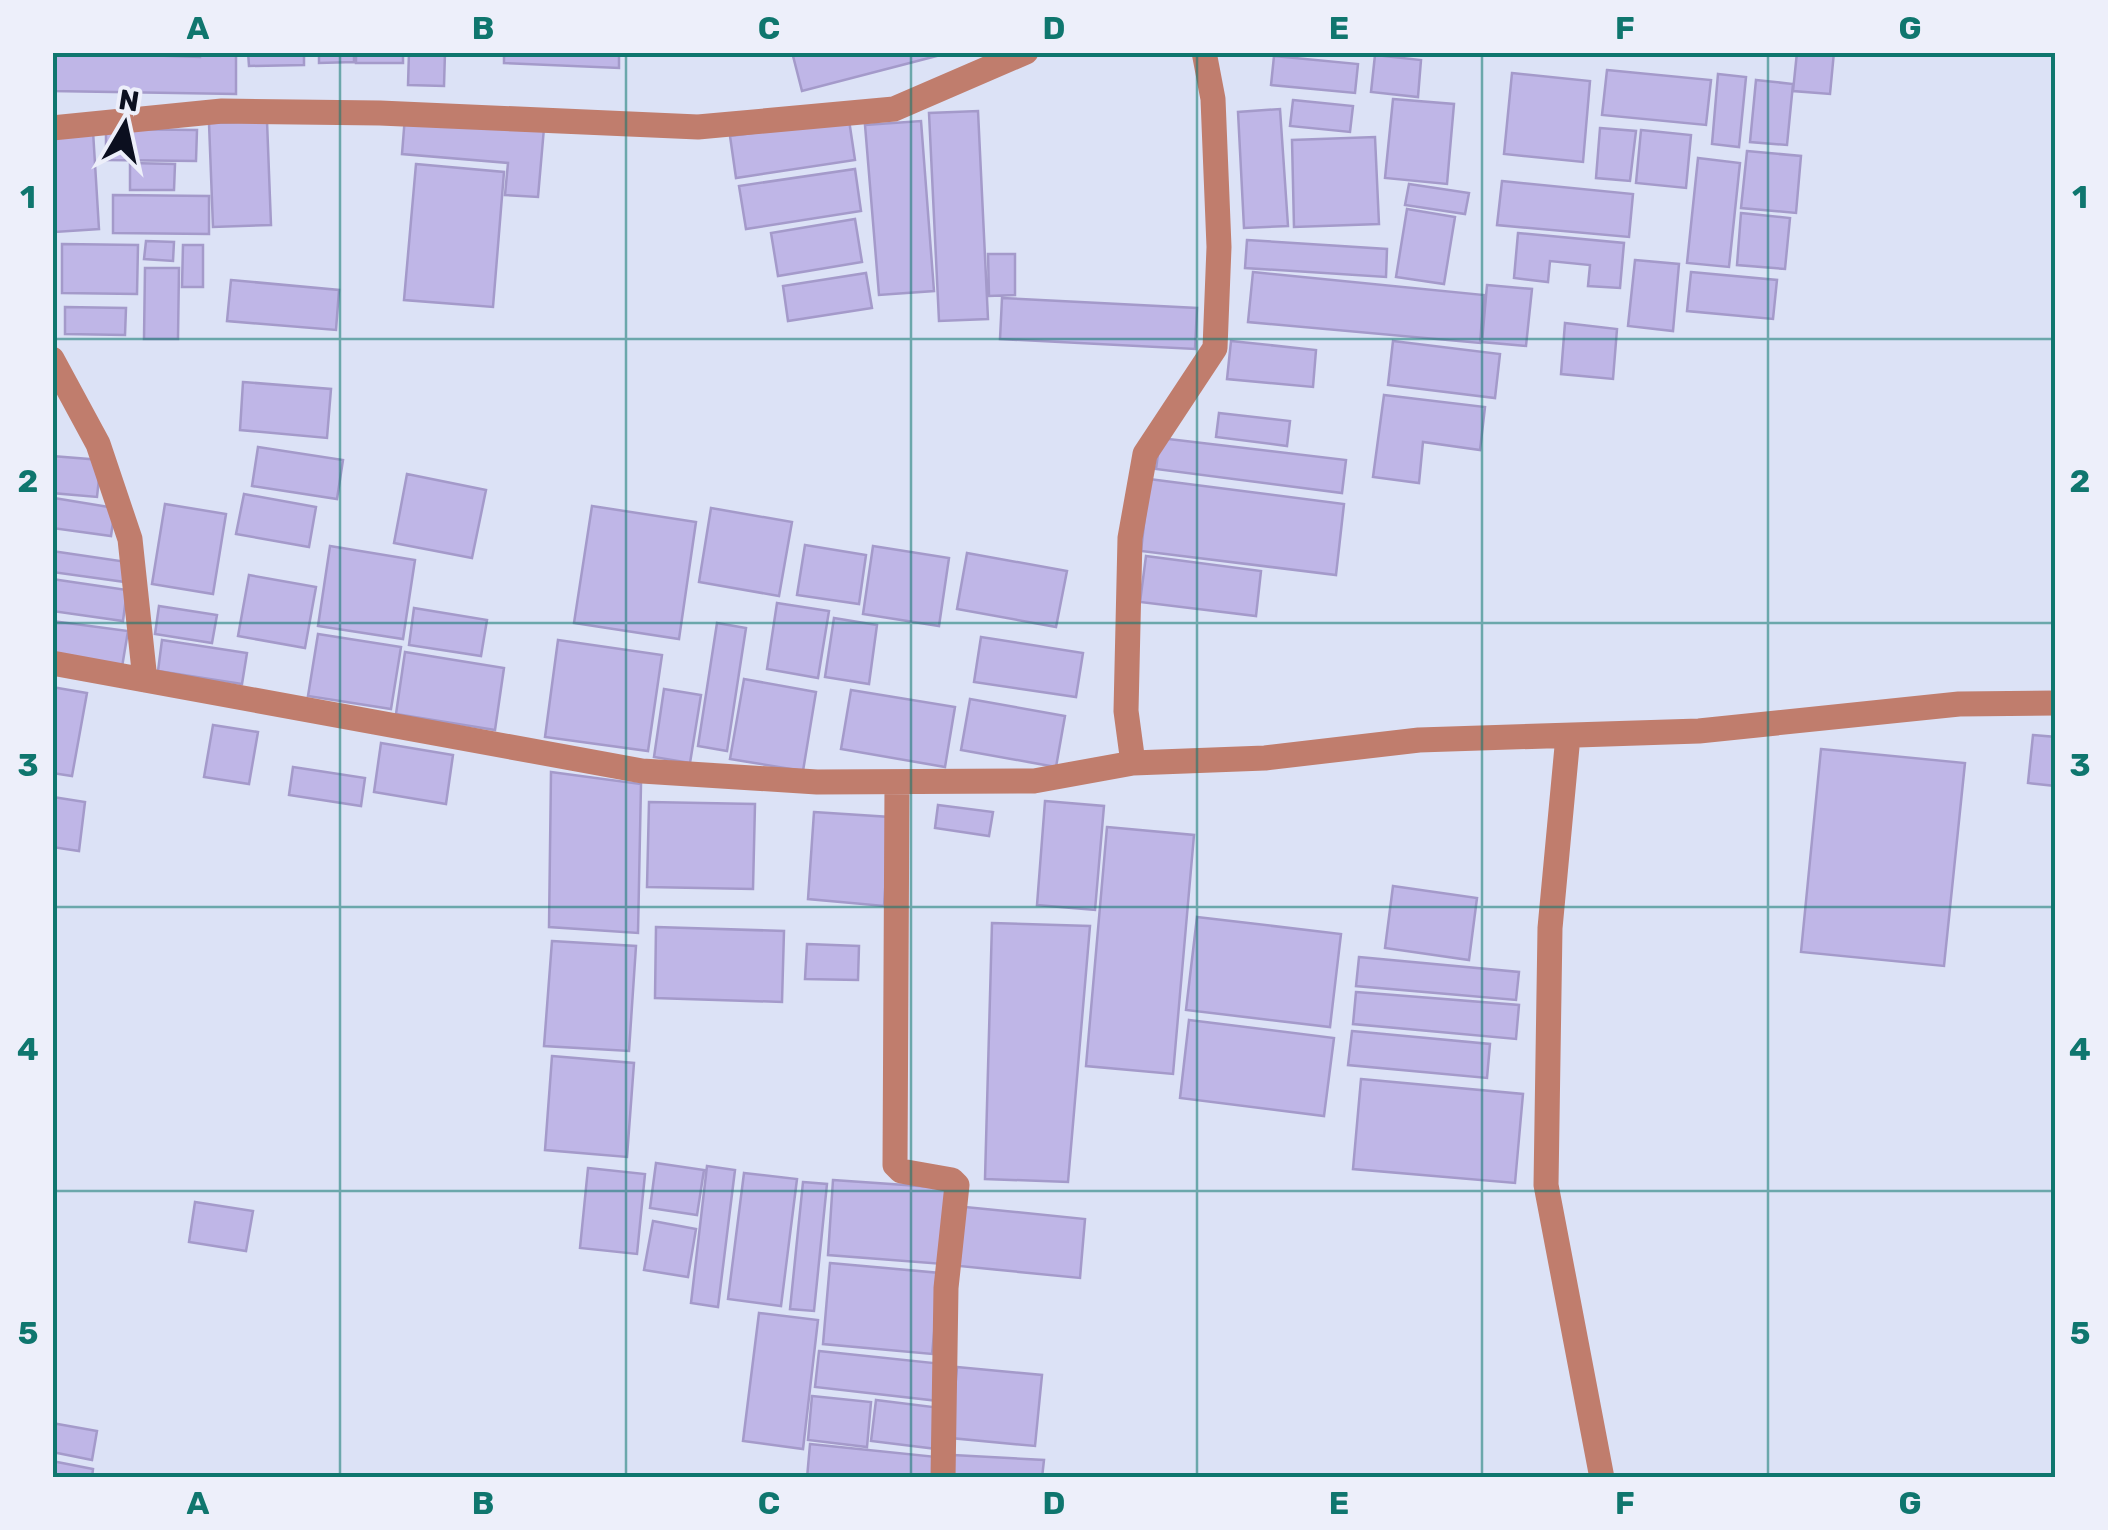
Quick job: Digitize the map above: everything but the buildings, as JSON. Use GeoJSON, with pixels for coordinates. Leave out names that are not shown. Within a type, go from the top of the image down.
{"type":"FeatureCollection","features":[{"type":"Feature","properties":{"kind":"street"},"geometry":{"type":"LineString","coordinates":[[52,128],[222,111],[380,113],[698,127],[894,109],[1026,52]]}},
{"type":"Feature","properties":{"kind":"street"},"geometry":{"type":"LineString","coordinates":[[1133,763],[1126,710],[1130,538],[1145,454],[1215,348],[1218,247],[1212,98],[1204,52]]}},
{"type":"Feature","properties":{"kind":"street"},"geometry":{"type":"LineString","coordinates":[[52,359],[98,444],[130,539],[144,680]]}},
{"type":"Feature","properties":{"kind":"street"},"geometry":{"type":"LineString","coordinates":[[52,663],[642,771],[897,783],[1034,781],[1133,763],[1265,758],[1418,740],[1698,732],[1959,704],[2056,703]]}},
{"type":"Feature","properties":{"kind":"street"},"geometry":{"type":"LineString","coordinates":[[1568,736],[1550,928],[1546,1185],[1602,1478]]}},
{"type":"Feature","properties":{"kind":"street"},"geometry":{"type":"LineString","coordinates":[[897,783],[895,1165],[901,1171],[952,1180],[957,1185],[946,1288],[943,1478]]}}]}
